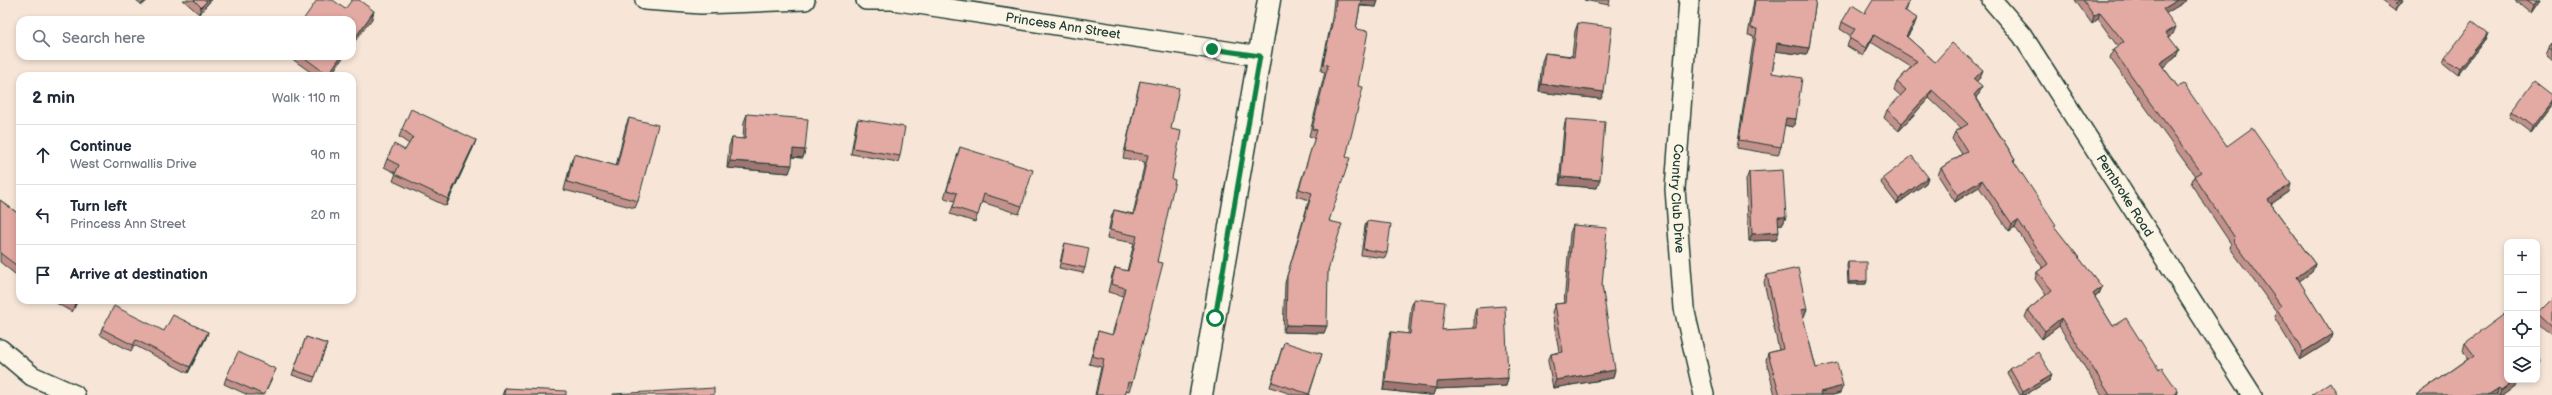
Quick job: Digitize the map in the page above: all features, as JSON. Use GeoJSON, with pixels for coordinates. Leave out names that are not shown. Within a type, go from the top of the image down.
{"type":"FeatureCollection","features":[{"type":"Feature","properties":{"kind":"street"},"geometry":{"type":"LineString","coordinates":[[645,0],[701,4],[805,0]]}},
{"type":"Feature","properties":{"kind":"street","name":"Princess Ann Street"},"geometry":{"type":"LineString","coordinates":[[866,0],[892,0],[1260,56]]}},
{"type":"Feature","properties":{"kind":"street"},"geometry":{"type":"LineString","coordinates":[[1201,395],[1269,0]]}},
{"type":"Feature","properties":{"kind":"street","name":"Country Club Drive"},"geometry":{"type":"LineString","coordinates":[[1688,0],[1675,189],[1684,308],[1704,395]]}},
{"type":"Feature","properties":{"kind":"street","name":"Pembroke Road"},"geometry":{"type":"LineString","coordinates":[[1992,0],[2022,35],[2252,395]]}},
{"type":"Feature","properties":{"kind":"street"},"geometry":{"type":"LineString","coordinates":[[0,349],[32,376],[76,395]]}},
{"type":"Feature","properties":{"kind":"building"},"geometry":{"type":"Polygon","coordinates":[[[194,0],[208,0],[201,7],[194,0]]]}},
{"type":"Feature","properties":{"kind":"building"},"geometry":{"type":"Polygon","coordinates":[[[317,0],[333,0],[345,9],[352,0],[359,0],[374,11],[356,36],[356,16],[306,16],[317,0]]]}},
{"type":"Feature","properties":{"kind":"building"},"geometry":{"type":"Polygon","coordinates":[[[1336,0],[1361,0],[1356,29],[1368,31],[1358,86],[1363,87],[1346,157],[1350,158],[1329,221],[1342,224],[1328,270],[1327,326],[1286,325],[1287,276],[1312,193],[1299,189],[1317,130],[1312,129],[1328,65],[1323,64],[1335,11],[1336,0]]]}},
{"type":"Feature","properties":{"kind":"building"},"geometry":{"type":"Polygon","coordinates":[[[1755,0],[1816,0],[1809,48],[1777,43],[1772,73],[1802,78],[1796,119],[1786,118],[1781,147],[1739,140],[1757,29],[1751,28],[1755,0]]]}},
{"type":"Feature","properties":{"kind":"building"},"geometry":{"type":"Polygon","coordinates":[[[1873,0],[1909,1],[1904,10],[1917,18],[1906,36],[1935,62],[1952,43],[1983,70],[1974,79],[1982,86],[1974,95],[2015,159],[2013,160],[2056,225],[2054,226],[2102,287],[2093,294],[2113,326],[2126,318],[2159,370],[2162,368],[2178,391],[2173,395],[2110,395],[2061,318],[2045,331],[2028,310],[2052,290],[2037,272],[2048,264],[2018,220],[2012,224],[1982,180],[1958,195],[1941,168],[1967,151],[1955,132],[1968,124],[1932,90],[1902,123],[1887,110],[1906,90],[1897,82],[1917,61],[1874,35],[1866,48],[1849,38],[1855,29],[1842,22],[1852,5],[1865,13],[1873,0]]]}},
{"type":"Feature","properties":{"kind":"building"},"geometry":{"type":"Polygon","coordinates":[[[2083,0],[2178,0],[2163,9],[2176,27],[2166,33],[2179,50],[2160,63],[2178,87],[2184,84],[2227,146],[2252,128],[2291,184],[2268,200],[2315,264],[2297,277],[2332,334],[2303,352],[2277,309],[2281,306],[2233,240],[2235,238],[2194,176],[2201,172],[2113,50],[2124,42],[2100,12],[2094,16],[2083,0]]]}},
{"type":"Feature","properties":{"kind":"building"},"geometry":{"type":"Polygon","coordinates":[[[2393,0],[2400,0],[2397,3],[2393,0]]]}},
{"type":"Feature","properties":{"kind":"building"},"geometry":{"type":"Polygon","coordinates":[[[2527,0],[2537,0],[2534,5],[2527,0]]]}},
{"type":"Feature","properties":{"kind":"building"},"geometry":{"type":"Polygon","coordinates":[[[2473,21],[2488,33],[2460,69],[2445,58],[2473,21]]]}},
{"type":"Feature","properties":{"kind":"building"},"geometry":{"type":"Polygon","coordinates":[[[1578,23],[1612,27],[1604,92],[1541,84],[1545,53],[1574,57],[1578,23]]]}},
{"type":"Feature","properties":{"kind":"building"},"geometry":{"type":"Polygon","coordinates":[[[307,60],[338,60],[330,72],[324,72],[307,60]]]}},
{"type":"Feature","properties":{"kind":"building"},"geometry":{"type":"Polygon","coordinates":[[[1140,81],[1179,88],[1171,129],[1181,131],[1172,179],[1175,180],[1157,262],[1163,263],[1132,383],[1128,382],[1125,395],[1096,395],[1104,359],[1092,356],[1098,331],[1113,335],[1125,288],[1111,284],[1115,268],[1128,271],[1137,236],[1110,230],[1114,210],[1134,215],[1148,155],[1125,151],[1140,81]]]}},
{"type":"Feature","properties":{"kind":"building"},"geometry":{"type":"Polygon","coordinates":[[[2534,81],[2552,95],[2552,102],[2533,127],[2512,111],[2534,81]]]}},
{"type":"Feature","properties":{"kind":"building"},"geometry":{"type":"Polygon","coordinates":[[[411,109],[476,140],[448,199],[395,174],[399,165],[387,159],[394,144],[405,150],[413,137],[402,129],[411,109]]]}},
{"type":"Feature","properties":{"kind":"building"},"geometry":{"type":"Polygon","coordinates":[[[747,114],[808,119],[805,150],[793,149],[792,165],[730,161],[732,138],[745,139],[747,114]]]}},
{"type":"Feature","properties":{"kind":"building"},"geometry":{"type":"Polygon","coordinates":[[[629,118],[658,125],[638,201],[567,182],[574,154],[617,166],[629,118]]]}},
{"type":"Feature","properties":{"kind":"building"},"geometry":{"type":"Polygon","coordinates":[[[858,119],[905,127],[900,156],[853,148],[858,119]]]}},
{"type":"Feature","properties":{"kind":"building"},"geometry":{"type":"Polygon","coordinates":[[[1566,119],[1605,122],[1600,180],[1561,177],[1566,119]]]}},
{"type":"Feature","properties":{"kind":"building"},"geometry":{"type":"Polygon","coordinates":[[[960,147],[1033,170],[1022,206],[984,194],[978,215],[953,207],[957,193],[947,190],[960,147]]]}},
{"type":"Feature","properties":{"kind":"building"},"geometry":{"type":"Polygon","coordinates":[[[1912,156],[1928,177],[1899,199],[1883,178],[1912,156]]]}},
{"type":"Feature","properties":{"kind":"building"},"geometry":{"type":"Polygon","coordinates":[[[1783,170],[1786,217],[1778,217],[1779,232],[1752,234],[1749,172],[1783,170]]]}},
{"type":"Feature","properties":{"kind":"building"},"geometry":{"type":"Polygon","coordinates":[[[0,200],[16,212],[16,265],[0,253],[0,200]]]}},
{"type":"Feature","properties":{"kind":"building"},"geometry":{"type":"Polygon","coordinates":[[[1367,221],[1391,224],[1387,253],[1363,249],[1367,221]]]}},
{"type":"Feature","properties":{"kind":"building"},"geometry":{"type":"Polygon","coordinates":[[[1573,225],[1607,228],[1602,285],[1615,370],[1556,380],[1551,354],[1563,352],[1555,304],[1566,303],[1573,225]]]}},
{"type":"Feature","properties":{"kind":"building"},"geometry":{"type":"Polygon","coordinates":[[[1065,243],[1089,248],[1085,268],[1061,263],[1065,243]]]}},
{"type":"Feature","properties":{"kind":"building"},"geometry":{"type":"Polygon","coordinates":[[[1848,262],[1867,262],[1867,281],[1849,282],[1848,262]]]}},
{"type":"Feature","properties":{"kind":"building"},"geometry":{"type":"Polygon","coordinates":[[[1798,268],[1807,309],[1801,310],[1816,368],[1837,363],[1843,386],[1820,392],[1821,395],[1780,395],[1768,353],[1783,349],[1767,275],[1798,268]]]}},
{"type":"Feature","properties":{"kind":"building"},"geometry":{"type":"Polygon","coordinates":[[[2552,298],[2552,327],[2540,316],[2540,310],[2552,298]]]}},
{"type":"Feature","properties":{"kind":"building"},"geometry":{"type":"Polygon","coordinates":[[[1414,299],[1445,302],[1442,330],[1477,328],[1476,308],[1505,306],[1508,378],[1436,382],[1436,388],[1385,382],[1391,332],[1410,334],[1414,299]]]}},
{"type":"Feature","properties":{"kind":"building"},"geometry":{"type":"Polygon","coordinates":[[[114,306],[164,331],[173,315],[208,332],[190,367],[136,340],[133,345],[102,329],[114,306]]]}},
{"type":"Feature","properties":{"kind":"building"},"geometry":{"type":"Polygon","coordinates":[[[2504,314],[2504,383],[2511,383],[2501,390],[2499,388],[2488,395],[2417,395],[2474,355],[2465,343],[2504,314]]]}},
{"type":"Feature","properties":{"kind":"building"},"geometry":{"type":"Polygon","coordinates":[[[306,337],[327,344],[315,377],[294,370],[306,337]]]}},
{"type":"Feature","properties":{"kind":"building"},"geometry":{"type":"Polygon","coordinates":[[[1284,342],[1322,354],[1309,394],[1272,382],[1284,342]]]}},
{"type":"Feature","properties":{"kind":"building"},"geometry":{"type":"Polygon","coordinates":[[[238,352],[276,369],[264,395],[226,378],[238,352]]]}},
{"type":"Feature","properties":{"kind":"building"},"geometry":{"type":"Polygon","coordinates":[[[2038,352],[2052,375],[2023,392],[2010,369],[2038,352]]]}},
{"type":"Feature","properties":{"kind":"building"},"geometry":{"type":"Polygon","coordinates":[[[2330,382],[2338,395],[2311,395],[2330,382]]]}},
{"type":"Feature","properties":{"kind":"building"},"geometry":{"type":"Polygon","coordinates":[[[505,388],[566,391],[566,395],[504,395],[505,388]]]}},
{"type":"Feature","properties":{"kind":"building"},"geometry":{"type":"Polygon","coordinates":[[[714,388],[714,395],[613,395],[613,394],[714,388]]]}},
{"type":"Feature","properties":{"kind":"route"},"geometry":{"type":"LineString","coordinates":[[1212,49],[1260,56],[1215,318]]}}]}
